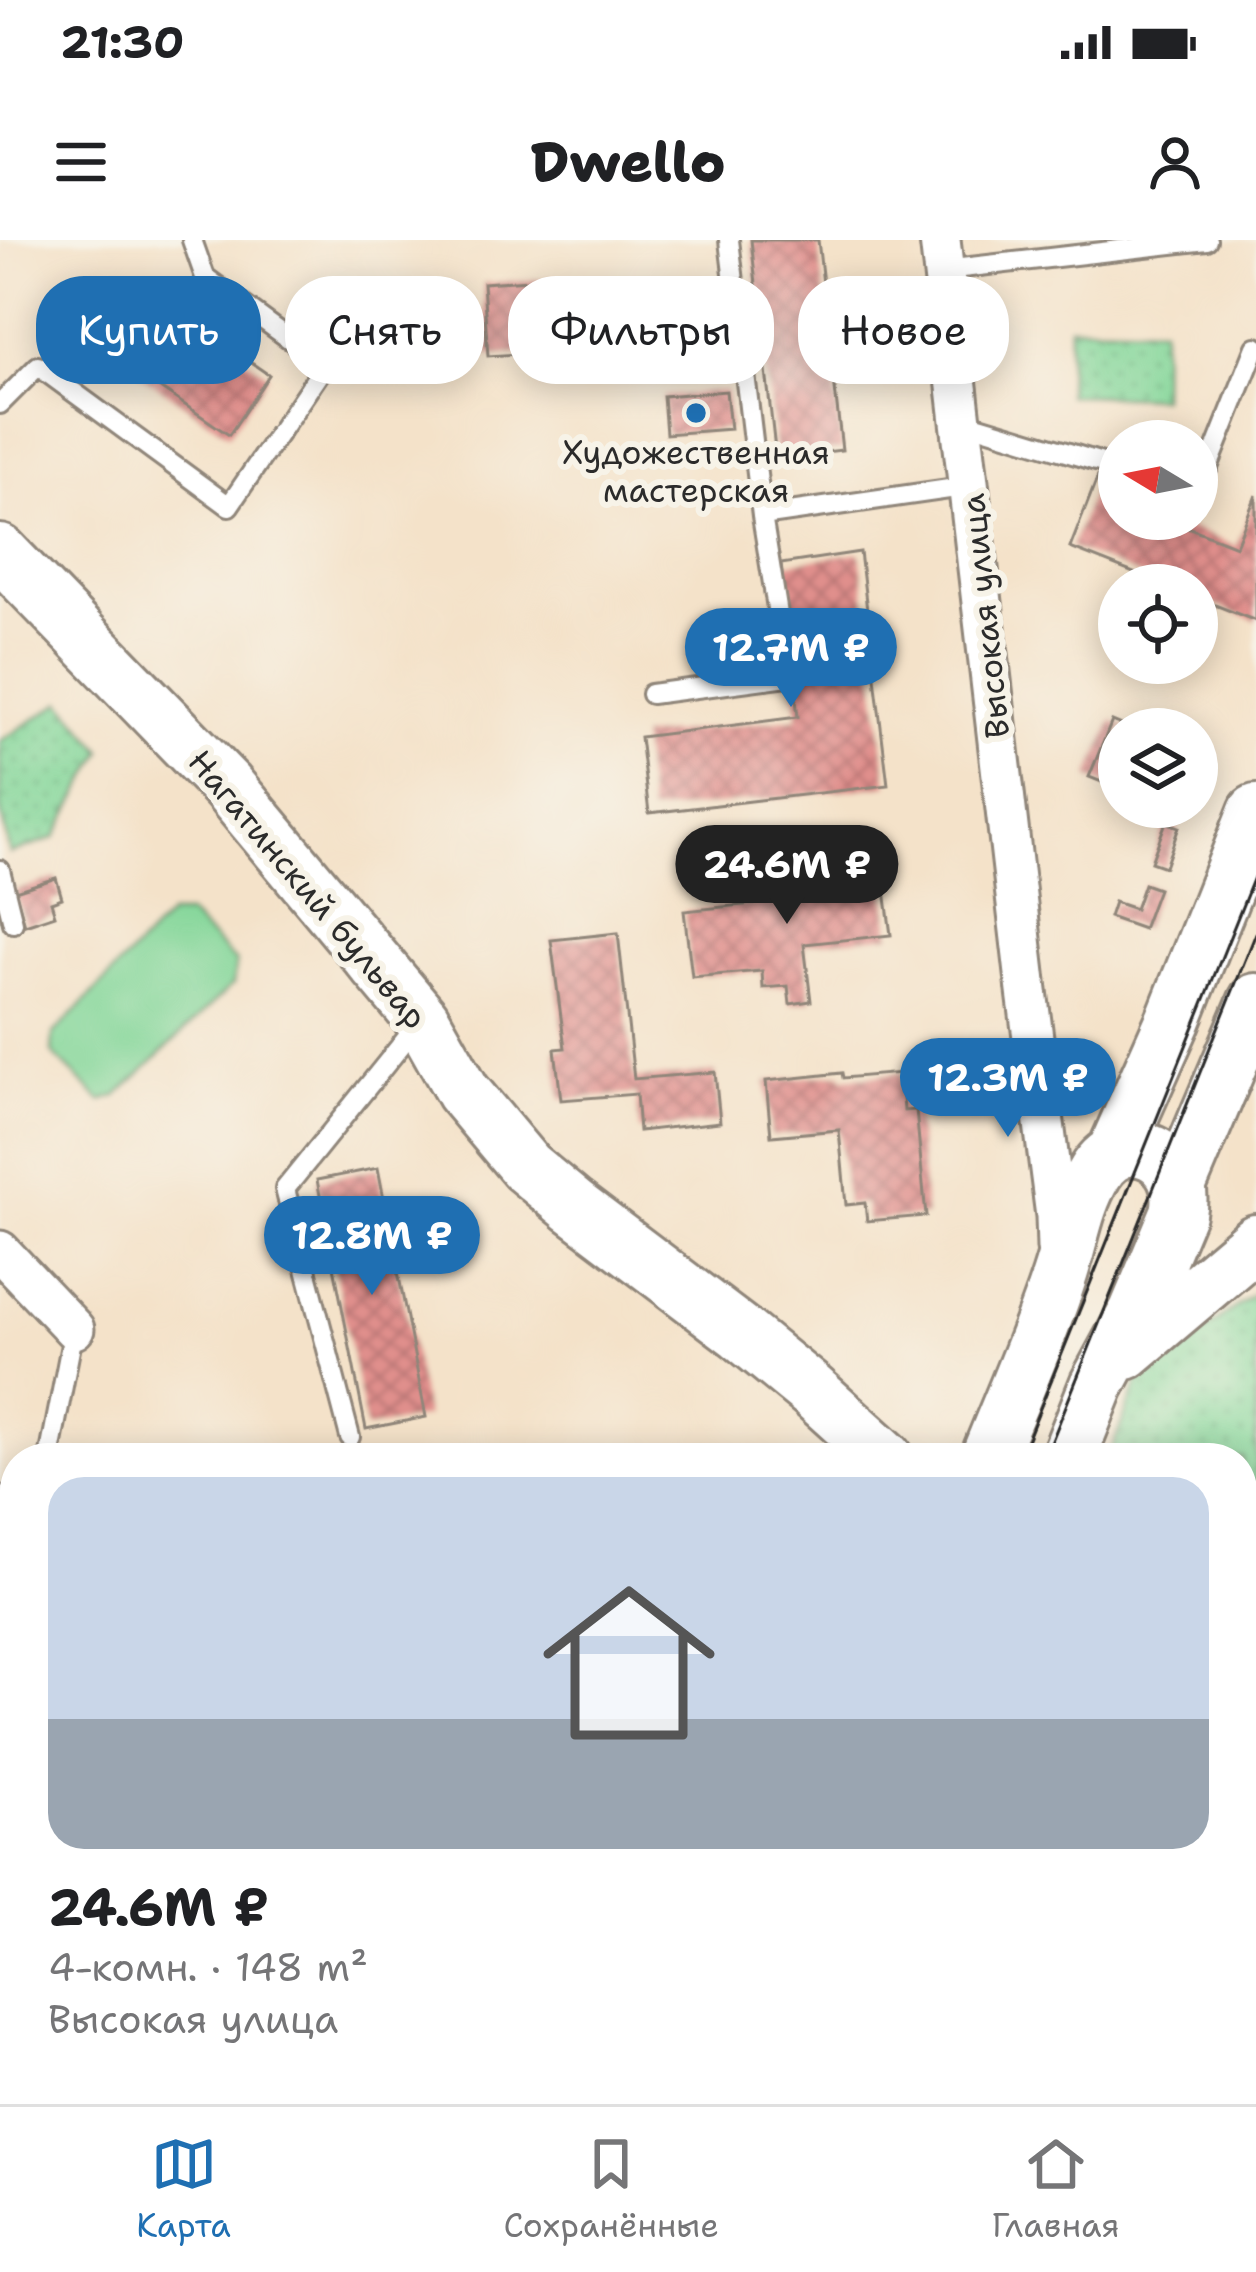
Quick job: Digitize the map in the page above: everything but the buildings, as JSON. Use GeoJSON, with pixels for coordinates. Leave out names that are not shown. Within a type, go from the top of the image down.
{"type":"FeatureCollection","features":[{"type":"Feature","properties":{"kind":"street","name":"Высокая улица"},"geometry":{"type":"LineString","coordinates":[[942,255],[1056,1216],[1058,1283]]}},
{"type":"Feature","properties":{"kind":"street","name":"Нагатинский бульвар"},"geometry":{"type":"LineString","coordinates":[[0,552],[227,786],[422,1019],[463,1092],[526,1167],[742,1333],[869,1443]]}},
{"type":"Feature","properties":{"kind":"street"},"geometry":{"type":"LineString","coordinates":[[1112,1155],[1172,1022],[1256,812]]}},
{"type":"Feature","properties":{"kind":"street","name":"Высокая улица"},"geometry":{"type":"LineString","coordinates":[[1027,992],[1073,1139],[1093,1158],[1112,1155]]}},
{"type":"Feature","properties":{"kind":"street"},"geometry":{"type":"LineString","coordinates":[[1074,1443],[1097,1385],[1137,1311],[1256,1001]]}},
{"type":"Feature","properties":{"kind":"street"},"geometry":{"type":"LineString","coordinates":[[994,1443],[1058,1283],[1077,1211],[1098,1166],[1112,1155],[1145,1150],[1174,1171],[1180,1237],[1200,1256],[1212,1258],[1253,1244]]}},
{"type":"Feature","properties":{"kind":"street"},"geometry":{"type":"LineString","coordinates":[[1097,1385],[1132,1345],[1253,1244]]}},
{"type":"Feature","properties":{"kind":"street"},"geometry":{"type":"LineString","coordinates":[[0,1251],[74,1330]]}},
{"type":"Feature","properties":{"kind":"lane"},"geometry":{"type":"LineString","coordinates":[[0,404],[38,366],[229,506],[325,365],[205,277],[192,240]]}},
{"type":"Feature","properties":{"kind":"lane"},"geometry":{"type":"LineString","coordinates":[[651,694],[788,676],[762,516],[729,240]]}},
{"type":"Feature","properties":{"kind":"lane"},"geometry":{"type":"LineString","coordinates":[[942,255],[1207,240]]}},
{"type":"Feature","properties":{"kind":"lane"},"geometry":{"type":"LineString","coordinates":[[1218,442],[1256,347]]}},
{"type":"Feature","properties":{"kind":"lane"},"geometry":{"type":"LineString","coordinates":[[963,421],[1098,462]]}},
{"type":"Feature","properties":{"kind":"lane"},"geometry":{"type":"LineString","coordinates":[[762,516],[970,486]]}},
{"type":"Feature","properties":{"kind":"lane"},"geometry":{"type":"LineString","coordinates":[[0,870],[13,923]]}},
{"type":"Feature","properties":{"kind":"lane"},"geometry":{"type":"LineString","coordinates":[[350,1437],[285,1190],[422,1019]]}},
{"type":"Feature","properties":{"kind":"lane"},"geometry":{"type":"LineString","coordinates":[[53,1443],[74,1330]]}},
{"type":"Feature","properties":{"kind":"green space"},"geometry":{"type":"Polygon","coordinates":[[[1069,326],[1162,328],[1161,397],[1067,395],[1069,326]]]}},
{"type":"Feature","properties":{"kind":"green space"},"geometry":{"type":"Polygon","coordinates":[[[62,702],[103,751],[55,838],[10,854],[0,808],[0,741],[62,702]]]}},
{"type":"Feature","properties":{"kind":"green space"},"geometry":{"type":"Polygon","coordinates":[[[169,915],[188,915],[236,962],[233,984],[117,1096],[101,1101],[52,1053],[53,1035],[169,915]]]}},
{"type":"Feature","properties":{"kind":"green space"},"geometry":{"type":"Polygon","coordinates":[[[1256,1292],[1256,1443],[1114,1443],[1139,1380],[1256,1292]]]}},
{"type":"Feature","properties":{"kind":"tram line"},"geometry":{"type":"LineString","coordinates":[[1026,1443],[1256,872]]}},
{"type":"Feature","properties":{"kind":"tram line"},"geometry":{"type":"LineString","coordinates":[[1051,1443],[1256,933]]}},
{"type":"Feature","properties":{"kind":"place","name":"Художественная мастерская"},"geometry":{"type":"Point","coordinates":[696,413]}}]}
